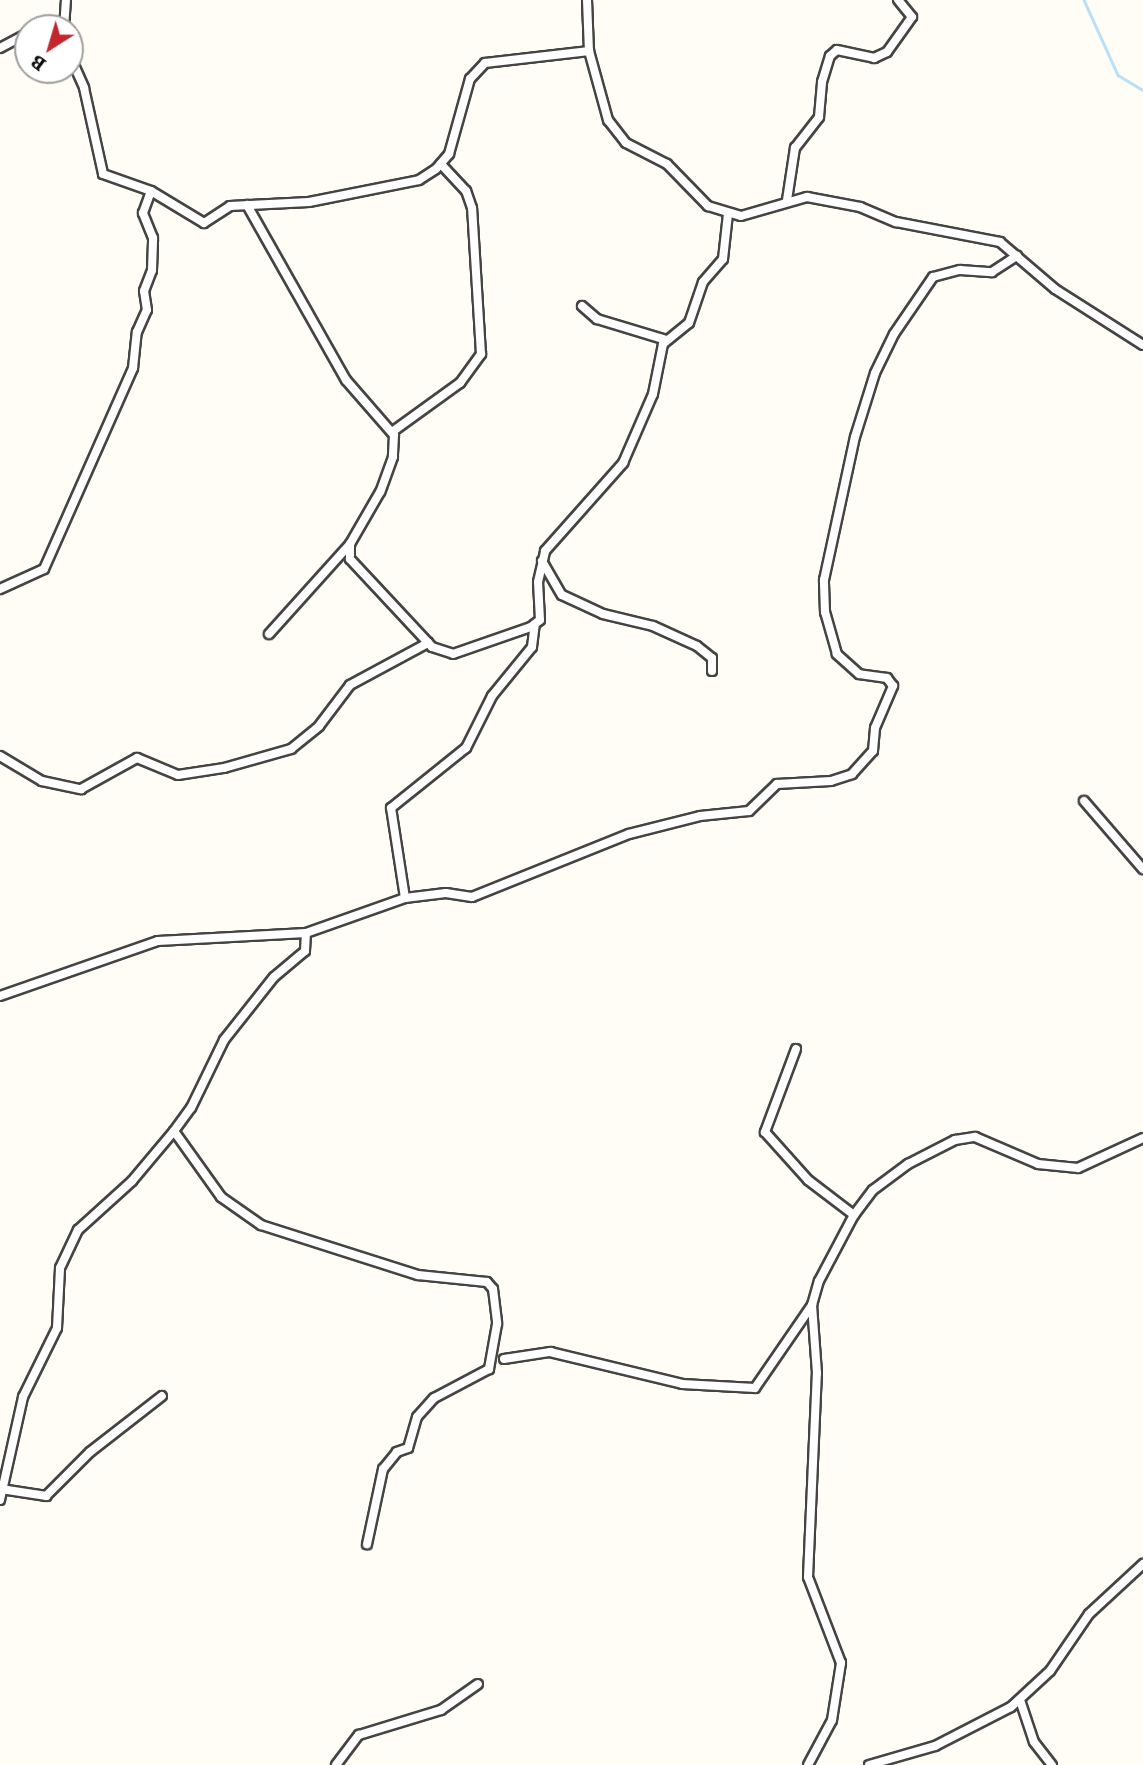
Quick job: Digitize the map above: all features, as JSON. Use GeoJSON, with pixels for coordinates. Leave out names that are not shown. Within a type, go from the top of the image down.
{"type":"FeatureCollection","features":[{"type":"Feature","properties":{"kind":"street"},"geometry":{"type":"LineString","coordinates":[[587,0],[589,51],[602,106],[615,133],[667,164],[696,199],[728,214],[765,212],[787,200],[828,201],[896,222],[1000,242],[1055,289],[1143,345]]}},
{"type":"Feature","properties":{"kind":"street"},"geometry":{"type":"LineString","coordinates":[[787,200],[795,148],[819,117],[831,56],[837,50],[874,58],[887,52],[912,17],[898,0]]}},
{"type":"Feature","properties":{"kind":"street"},"geometry":{"type":"LineString","coordinates":[[82,84],[100,169],[107,176],[150,191],[204,223],[230,206],[309,202],[407,183],[441,164],[452,145],[470,79],[485,63],[589,51]]}},
{"type":"Feature","properties":{"kind":"street"},"geometry":{"type":"LineString","coordinates":[[393,432],[460,383],[481,354],[472,208],[466,191],[441,164]]}},
{"type":"Feature","properties":{"kind":"street"},"geometry":{"type":"LineString","coordinates":[[0,589],[44,569],[133,368],[136,332],[147,310],[144,291],[152,270],[153,239],[143,213],[150,191]]}},
{"type":"Feature","properties":{"kind":"street"},"geometry":{"type":"LineString","coordinates":[[247,205],[346,380],[393,432],[393,457],[380,492],[350,544],[269,634]]}},
{"type":"Feature","properties":{"kind":"street"},"geometry":{"type":"LineString","coordinates":[[350,544],[354,564],[438,652],[461,653],[535,624],[542,616],[538,582],[545,551],[623,463],[653,394],[660,351],[666,340],[689,323],[703,282],[723,259],[728,214]]}},
{"type":"Feature","properties":{"kind":"street"},"geometry":{"type":"LineString","coordinates":[[0,996],[148,943],[306,933],[405,898],[446,893],[472,897],[629,834],[700,816],[749,811],[777,784],[842,779],[862,767],[873,751],[875,728],[892,686],[887,678],[859,674],[844,663],[829,634],[824,603],[824,580],[855,437],[887,345],[929,282],[947,272],[992,272],[1017,256]]}},
{"type":"Feature","properties":{"kind":"street"},"geometry":{"type":"LineString","coordinates":[[582,306],[597,319],[666,340]]}},
{"type":"Feature","properties":{"kind":"street"},"geometry":{"type":"LineString","coordinates":[[542,561],[562,595],[603,614],[653,626],[696,646],[712,658],[712,671]]}},
{"type":"Feature","properties":{"kind":"street"},"geometry":{"type":"LineString","coordinates":[[405,898],[391,808],[466,748],[492,696],[532,647],[535,624]]}},
{"type":"Feature","properties":{"kind":"street"},"geometry":{"type":"LineString","coordinates":[[0,755],[42,781],[81,789],[137,758],[178,775],[224,768],[290,749],[319,726],[350,685],[428,643]]}},
{"type":"Feature","properties":{"kind":"street"},"geometry":{"type":"LineString","coordinates":[[1084,801],[1143,869]]}},
{"type":"Feature","properties":{"kind":"street"},"geometry":{"type":"LineString","coordinates":[[0,1500],[23,1398],[57,1328],[57,1292],[66,1252],[86,1221],[132,1181],[191,1108],[224,1040],[274,977],[305,951],[306,933]]}},
{"type":"Feature","properties":{"kind":"street"},"geometry":{"type":"LineString","coordinates":[[796,1049],[765,1132],[808,1180],[854,1215]]}},
{"type":"Feature","properties":{"kind":"street"},"geometry":{"type":"LineString","coordinates":[[174,1130],[221,1196],[261,1226],[418,1275],[487,1282],[493,1289],[497,1324],[489,1370],[434,1398],[417,1416],[408,1448],[397,1452],[383,1469],[367,1544]]}},
{"type":"Feature","properties":{"kind":"street"},"geometry":{"type":"LineString","coordinates":[[504,1359],[550,1352],[682,1384],[755,1388],[763,1382],[777,1353],[812,1305],[819,1281],[854,1215],[873,1190],[894,1173],[955,1140],[982,1139],[1029,1161],[1068,1168],[1092,1164],[1143,1138]]}},
{"type":"Feature","properties":{"kind":"street"},"geometry":{"type":"LineString","coordinates":[[808,1765],[832,1720],[841,1663],[808,1577],[817,1373],[812,1305]]}},
{"type":"Feature","properties":{"kind":"street"},"geometry":{"type":"LineString","coordinates":[[1,1489],[46,1496],[90,1452],[162,1396]]}},
{"type":"Feature","properties":{"kind":"street"},"geometry":{"type":"LineString","coordinates":[[869,1765],[936,1746],[991,1720],[1020,1700],[1050,1671],[1089,1614],[1143,1564]]}},
{"type":"Feature","properties":{"kind":"street"},"geometry":{"type":"LineString","coordinates":[[337,1765],[359,1735],[441,1710],[478,1684]]}},
{"type":"Feature","properties":{"kind":"street"},"geometry":{"type":"LineString","coordinates":[[1020,1700],[1034,1742],[1052,1765]]}},
{"type":"Feature","properties":{"kind":"waterway"},"geometry":{"type":"LineString","coordinates":[[1084,0],[1118,75],[1143,90]]}}]}
